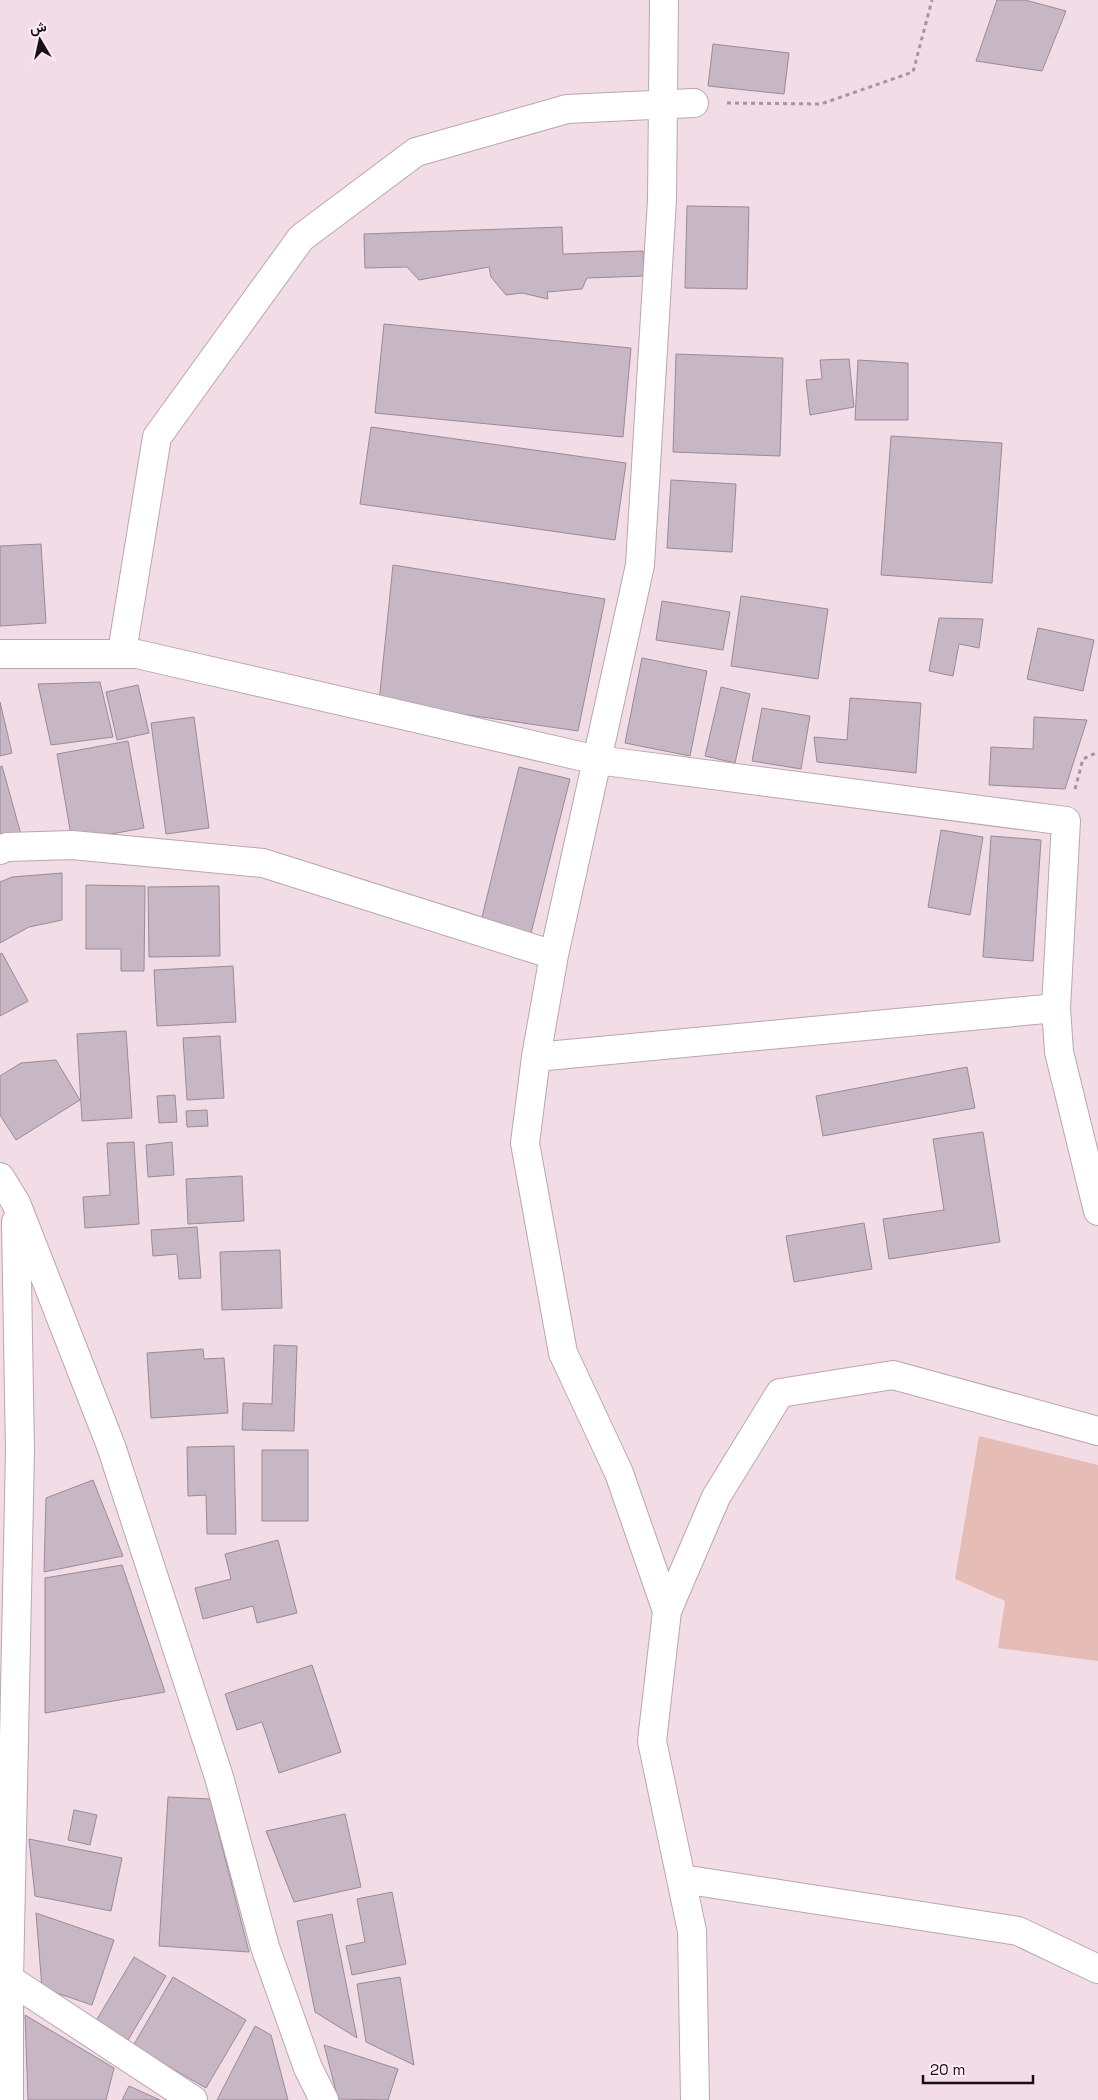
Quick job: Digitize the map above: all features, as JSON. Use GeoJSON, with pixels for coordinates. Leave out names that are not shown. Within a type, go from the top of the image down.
{"type":"FeatureCollection","features":[{"type":"Feature","properties":{"kind":"street"},"geometry":{"type":"LineString","coordinates":[[664,0],[662,200],[640,565],[554,955],[536,1057],[525,1143],[562,1353],[619,1473],[667,1612]]}},
{"type":"Feature","properties":{"kind":"street"},"geometry":{"type":"LineString","coordinates":[[122,652],[156,437],[301,238],[416,152],[567,109],[694,103]]}},
{"type":"Feature","properties":{"kind":"street"},"geometry":{"type":"LineString","coordinates":[[0,654],[122,652],[147,656],[597,760],[1066,822],[1056,1008],[1058,1052],[1098,1211]]}},
{"type":"Feature","properties":{"kind":"street"},"geometry":{"type":"LineString","coordinates":[[0,850],[7,847],[72,845],[263,863],[554,955]]}},
{"type":"Feature","properties":{"kind":"street"},"geometry":{"type":"LineString","coordinates":[[536,1057],[1056,1008]]}},
{"type":"Feature","properties":{"kind":"street"},"geometry":{"type":"LineString","coordinates":[[0,1177],[16,1203],[111,1446],[219,1777],[265,1947],[308,2068],[324,2100]]}},
{"type":"Feature","properties":{"kind":"street"},"geometry":{"type":"LineString","coordinates":[[10,2100],[9,1978],[20,1451],[16,1203]]}},
{"type":"Feature","properties":{"kind":"street"},"geometry":{"type":"LineString","coordinates":[[695,2100],[692,1931],[652,1741],[667,1612],[716,1497],[780,1393],[893,1375],[1098,1431]]}},
{"type":"Feature","properties":{"kind":"street"},"geometry":{"type":"LineString","coordinates":[[682,1880],[1018,1931],[1098,1969]]}},
{"type":"Feature","properties":{"kind":"street"},"geometry":{"type":"LineString","coordinates":[[9,1978],[193,2100]]}},
{"type":"Feature","properties":{"kind":"path"},"geometry":{"type":"LineString","coordinates":[[694,103],[821,104],[913,72],[932,0]]}},
{"type":"Feature","properties":{"kind":"path"},"geometry":{"type":"LineString","coordinates":[[1066,822],[1083,759],[1098,752]]}},
{"type":"Feature","properties":{"kind":"shaded area"},"geometry":{"type":"Polygon","coordinates":[[[979,1436],[1098,1465],[1098,1661],[998,1648],[1005,1601],[955,1579],[979,1436]]]}},
{"type":"Feature","properties":{"kind":"building"},"geometry":{"type":"Polygon","coordinates":[[[997,0],[1025,0],[1066,11],[1042,71],[976,61],[997,0]]]}},
{"type":"Feature","properties":{"kind":"building"},"geometry":{"type":"Polygon","coordinates":[[[713,44],[789,53],[784,94],[708,86],[713,44]]]}},
{"type":"Feature","properties":{"kind":"building"},"geometry":{"type":"Polygon","coordinates":[[[687,206],[749,207],[747,289],[685,288],[687,206]]]}},
{"type":"Feature","properties":{"kind":"building"},"geometry":{"type":"Polygon","coordinates":[[[562,227],[563,254],[643,251],[644,276],[587,278],[582,289],[547,292],[548,299],[522,293],[506,295],[491,277],[489,267],[419,280],[407,267],[365,268],[364,234],[562,227]]]}},
{"type":"Feature","properties":{"kind":"building"},"geometry":{"type":"Polygon","coordinates":[[[384,324],[631,348],[623,437],[375,413],[384,324]]]}},
{"type":"Feature","properties":{"kind":"building"},"geometry":{"type":"Polygon","coordinates":[[[676,354],[783,358],[780,456],[673,452],[676,354]]]}},
{"type":"Feature","properties":{"kind":"building"},"geometry":{"type":"Polygon","coordinates":[[[849,359],[854,407],[810,415],[806,380],[822,379],[820,360],[849,359]]]}},
{"type":"Feature","properties":{"kind":"building"},"geometry":{"type":"Polygon","coordinates":[[[858,360],[908,363],[908,420],[855,420],[858,360]]]}},
{"type":"Feature","properties":{"kind":"building"},"geometry":{"type":"Polygon","coordinates":[[[371,427],[626,463],[615,540],[360,504],[371,427]]]}},
{"type":"Feature","properties":{"kind":"building"},"geometry":{"type":"Polygon","coordinates":[[[891,436],[1002,443],[992,583],[881,575],[891,436]]]}},
{"type":"Feature","properties":{"kind":"building"},"geometry":{"type":"Polygon","coordinates":[[[671,480],[736,484],[732,552],[667,548],[671,480]]]}},
{"type":"Feature","properties":{"kind":"building"},"geometry":{"type":"Polygon","coordinates":[[[41,544],[46,623],[0,626],[0,546],[41,544]]]}},
{"type":"Feature","properties":{"kind":"building"},"geometry":{"type":"Polygon","coordinates":[[[393,565],[605,599],[578,731],[379,702],[393,565]]]}},
{"type":"Feature","properties":{"kind":"building"},"geometry":{"type":"Polygon","coordinates":[[[741,596],[828,609],[818,679],[731,666],[741,596]]]}},
{"type":"Feature","properties":{"kind":"building"},"geometry":{"type":"Polygon","coordinates":[[[662,601],[730,612],[723,650],[656,640],[662,601]]]}},
{"type":"Feature","properties":{"kind":"building"},"geometry":{"type":"Polygon","coordinates":[[[939,618],[983,619],[979,648],[959,644],[953,676],[929,671],[939,618]]]}},
{"type":"Feature","properties":{"kind":"building"},"geometry":{"type":"Polygon","coordinates":[[[1038,628],[1094,640],[1083,691],[1027,679],[1038,628]]]}},
{"type":"Feature","properties":{"kind":"building"},"geometry":{"type":"Polygon","coordinates":[[[642,658],[707,671],[690,756],[625,743],[642,658]]]}},
{"type":"Feature","properties":{"kind":"building"},"geometry":{"type":"Polygon","coordinates":[[[100,682],[113,737],[51,745],[38,684],[100,682]]]}},
{"type":"Feature","properties":{"kind":"building"},"geometry":{"type":"Polygon","coordinates":[[[138,685],[149,733],[117,740],[106,692],[138,685]]]}},
{"type":"Feature","properties":{"kind":"building"},"geometry":{"type":"Polygon","coordinates":[[[721,687],[750,694],[735,763],[705,756],[721,687]]]}},
{"type":"Feature","properties":{"kind":"building"},"geometry":{"type":"Polygon","coordinates":[[[850,698],[921,703],[916,773],[817,762],[814,737],[847,740],[850,698]]]}},
{"type":"Feature","properties":{"kind":"building"},"geometry":{"type":"Polygon","coordinates":[[[0,702],[12,753],[0,756],[0,702]]]}},
{"type":"Feature","properties":{"kind":"building"},"geometry":{"type":"Polygon","coordinates":[[[762,708],[810,716],[801,769],[752,761],[762,708]]]}},
{"type":"Feature","properties":{"kind":"building"},"geometry":{"type":"Polygon","coordinates":[[[194,717],[209,828],[166,834],[151,723],[194,717]]]}},
{"type":"Feature","properties":{"kind":"building"},"geometry":{"type":"Polygon","coordinates":[[[1034,717],[1087,720],[1065,789],[989,785],[991,747],[1033,749],[1034,717]]]}},
{"type":"Feature","properties":{"kind":"building"},"geometry":{"type":"Polygon","coordinates":[[[128,741],[144,828],[72,841],[57,754],[128,741]]]}},
{"type":"Feature","properties":{"kind":"building"},"geometry":{"type":"Polygon","coordinates":[[[2,766],[22,838],[0,844],[0,767],[2,766]]]}},
{"type":"Feature","properties":{"kind":"building"},"geometry":{"type":"Polygon","coordinates":[[[519,767],[570,779],[530,937],[480,925],[519,767]]]}},
{"type":"Feature","properties":{"kind":"building"},"geometry":{"type":"Polygon","coordinates":[[[941,830],[983,837],[970,915],[928,907],[941,830]]]}},
{"type":"Feature","properties":{"kind":"building"},"geometry":{"type":"Polygon","coordinates":[[[991,836],[1041,840],[1033,961],[983,957],[991,836]]]}},
{"type":"Feature","properties":{"kind":"building"},"geometry":{"type":"Polygon","coordinates":[[[62,873],[62,920],[29,927],[0,943],[0,882],[12,877],[62,873]]]}},
{"type":"Feature","properties":{"kind":"building"},"geometry":{"type":"Polygon","coordinates":[[[86,885],[145,886],[144,971],[121,971],[121,949],[86,949],[86,885]]]}},
{"type":"Feature","properties":{"kind":"building"},"geometry":{"type":"Polygon","coordinates":[[[219,886],[220,956],[149,957],[148,887],[219,886]]]}},
{"type":"Feature","properties":{"kind":"building"},"geometry":{"type":"Polygon","coordinates":[[[2,953],[28,1001],[0,1016],[0,954],[2,953]]]}},
{"type":"Feature","properties":{"kind":"building"},"geometry":{"type":"Polygon","coordinates":[[[233,966],[236,1022],[157,1026],[154,970],[233,966]]]}},
{"type":"Feature","properties":{"kind":"building"},"geometry":{"type":"Polygon","coordinates":[[[126,1031],[132,1118],[82,1121],[77,1034],[126,1031]]]}},
{"type":"Feature","properties":{"kind":"building"},"geometry":{"type":"Polygon","coordinates":[[[220,1036],[224,1098],[187,1100],[183,1038],[220,1036]]]}},
{"type":"Feature","properties":{"kind":"building"},"geometry":{"type":"Polygon","coordinates":[[[56,1060],[80,1100],[16,1140],[0,1115],[0,1076],[21,1063],[56,1060]]]}},
{"type":"Feature","properties":{"kind":"building"},"geometry":{"type":"Polygon","coordinates":[[[967,1067],[975,1108],[823,1136],[816,1096],[967,1067]]]}},
{"type":"Feature","properties":{"kind":"building"},"geometry":{"type":"Polygon","coordinates":[[[175,1095],[177,1122],[159,1123],[157,1096],[175,1095]]]}},
{"type":"Feature","properties":{"kind":"building"},"geometry":{"type":"Polygon","coordinates":[[[207,1110],[208,1126],[187,1127],[186,1111],[207,1110]]]}},
{"type":"Feature","properties":{"kind":"building"},"geometry":{"type":"Polygon","coordinates":[[[983,1132],[1000,1242],[889,1259],[883,1219],[944,1210],[933,1139],[983,1132]]]}},
{"type":"Feature","properties":{"kind":"building"},"geometry":{"type":"Polygon","coordinates":[[[134,1142],[139,1224],[85,1228],[83,1197],[110,1195],[107,1143],[134,1142]]]}},
{"type":"Feature","properties":{"kind":"building"},"geometry":{"type":"Polygon","coordinates":[[[172,1142],[174,1175],[148,1177],[146,1145],[172,1142]]]}},
{"type":"Feature","properties":{"kind":"building"},"geometry":{"type":"Polygon","coordinates":[[[242,1176],[244,1221],[188,1224],[186,1179],[242,1176]]]}},
{"type":"Feature","properties":{"kind":"building"},"geometry":{"type":"Polygon","coordinates":[[[864,1223],[872,1269],[794,1282],[786,1236],[864,1223]]]}},
{"type":"Feature","properties":{"kind":"building"},"geometry":{"type":"Polygon","coordinates":[[[197,1227],[201,1278],[179,1279],[177,1254],[153,1256],[151,1230],[197,1227]]]}},
{"type":"Feature","properties":{"kind":"building"},"geometry":{"type":"Polygon","coordinates":[[[280,1250],[282,1308],[222,1310],[220,1252],[280,1250]]]}},
{"type":"Feature","properties":{"kind":"building"},"geometry":{"type":"Polygon","coordinates":[[[274,1345],[297,1346],[294,1431],[242,1430],[243,1403],[272,1404],[274,1345]]]}},
{"type":"Feature","properties":{"kind":"building"},"geometry":{"type":"Polygon","coordinates":[[[203,1349],[204,1359],[224,1358],[228,1413],[151,1418],[147,1353],[203,1349]]]}},
{"type":"Feature","properties":{"kind":"building"},"geometry":{"type":"Polygon","coordinates":[[[234,1446],[236,1534],[207,1534],[206,1495],[188,1496],[187,1447],[234,1446]]]}},
{"type":"Feature","properties":{"kind":"building"},"geometry":{"type":"Polygon","coordinates":[[[262,1450],[308,1450],[308,1521],[262,1521],[262,1450]]]}},
{"type":"Feature","properties":{"kind":"building"},"geometry":{"type":"Polygon","coordinates":[[[93,1480],[123,1556],[44,1572],[46,1498],[93,1480]]]}},
{"type":"Feature","properties":{"kind":"building"},"geometry":{"type":"Polygon","coordinates":[[[278,1540],[297,1613],[257,1623],[253,1606],[203,1619],[195,1588],[231,1579],[225,1554],[278,1540]]]}},
{"type":"Feature","properties":{"kind":"building"},"geometry":{"type":"Polygon","coordinates":[[[122,1565],[165,1692],[45,1713],[45,1578],[122,1565]]]}},
{"type":"Feature","properties":{"kind":"building"},"geometry":{"type":"Polygon","coordinates":[[[312,1665],[341,1752],[279,1773],[262,1722],[237,1730],[225,1694],[312,1665]]]}},
{"type":"Feature","properties":{"kind":"building"},"geometry":{"type":"Polygon","coordinates":[[[168,1797],[210,1799],[249,1952],[159,1946],[168,1797]]]}},
{"type":"Feature","properties":{"kind":"building"},"geometry":{"type":"Polygon","coordinates":[[[74,1810],[97,1815],[90,1845],[68,1840],[74,1810]]]}},
{"type":"Feature","properties":{"kind":"building"},"geometry":{"type":"Polygon","coordinates":[[[345,1814],[361,1887],[294,1902],[266,1831],[345,1814]]]}},
{"type":"Feature","properties":{"kind":"building"},"geometry":{"type":"Polygon","coordinates":[[[29,1839],[122,1858],[111,1911],[35,1896],[29,1839]]]}},
{"type":"Feature","properties":{"kind":"building"},"geometry":{"type":"Polygon","coordinates":[[[392,1892],[406,1964],[352,1975],[346,1946],[365,1942],[357,1899],[392,1892]]]}},
{"type":"Feature","properties":{"kind":"building"},"geometry":{"type":"Polygon","coordinates":[[[36,1913],[114,1940],[92,2005],[42,1988],[36,1913]]]}},
{"type":"Feature","properties":{"kind":"building"},"geometry":{"type":"Polygon","coordinates":[[[332,1914],[357,2038],[315,2012],[297,1921],[332,1914]]]}},
{"type":"Feature","properties":{"kind":"building"},"geometry":{"type":"Polygon","coordinates":[[[134,1957],[166,1976],[128,2040],[96,2021],[134,1957]]]}},
{"type":"Feature","properties":{"kind":"building"},"geometry":{"type":"Polygon","coordinates":[[[173,1977],[246,2020],[206,2088],[133,2046],[173,1977]]]}},
{"type":"Feature","properties":{"kind":"building"},"geometry":{"type":"Polygon","coordinates":[[[400,1977],[414,2065],[366,2042],[357,1984],[400,1977]]]}},
{"type":"Feature","properties":{"kind":"building"},"geometry":{"type":"Polygon","coordinates":[[[25,2015],[114,2068],[106,2100],[28,2100],[25,2015]]]}},
{"type":"Feature","properties":{"kind":"building"},"geometry":{"type":"Polygon","coordinates":[[[255,2026],[271,2035],[288,2100],[217,2100],[255,2026]]]}},
{"type":"Feature","properties":{"kind":"building"},"geometry":{"type":"Polygon","coordinates":[[[324,2045],[398,2069],[388,2100],[338,2099],[324,2045]]]}},
{"type":"Feature","properties":{"kind":"building"},"geometry":{"type":"Polygon","coordinates":[[[129,2086],[160,2100],[122,2100],[129,2086]]]}}]}
